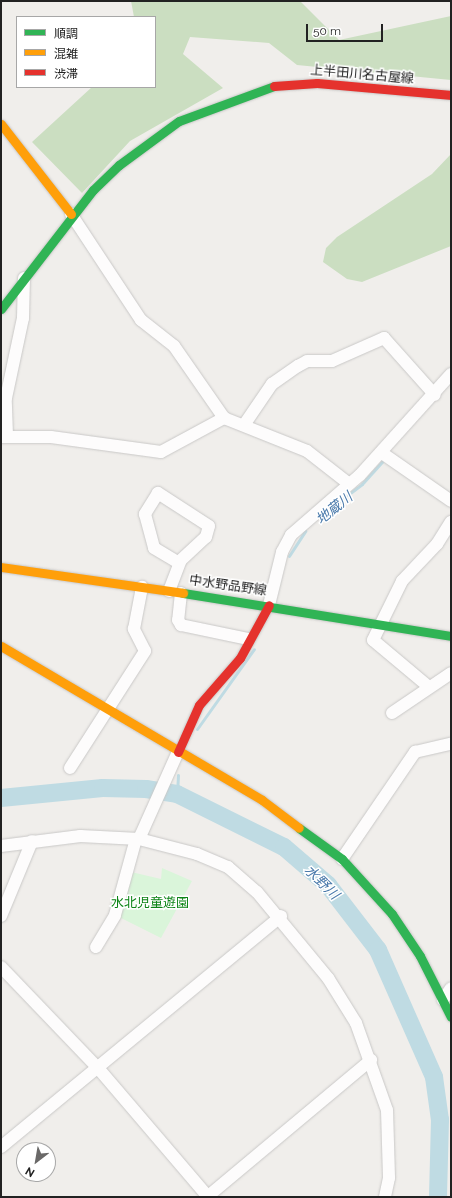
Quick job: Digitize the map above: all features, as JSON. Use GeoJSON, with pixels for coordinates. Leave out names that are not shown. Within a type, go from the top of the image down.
{"type":"FeatureCollection","features":[{"type":"Feature","properties":{"kind":"main road","name":"上半田川名古屋線"},"geometry":{"type":"LineString","coordinates":[[1,308],[71,214],[119,165],[179,122],[256,89],[317,83],[451,95]]}},
{"type":"Feature","properties":{"kind":"main road"},"geometry":{"type":"LineString","coordinates":[[1,124],[71,214]]}},
{"type":"Feature","properties":{"kind":"main road","name":"中水野品野線"},"geometry":{"type":"LineString","coordinates":[[1,567],[270,605],[379,622],[451,636]]}},
{"type":"Feature","properties":{"kind":"main road"},"geometry":{"type":"LineString","coordinates":[[178,752],[199,705],[240,658],[248,639],[270,605]]}},
{"type":"Feature","properties":{"kind":"main road"},"geometry":{"type":"LineString","coordinates":[[1,646],[178,752],[262,800],[342,859],[392,914],[443,1000],[451,1017]]}},
{"type":"Feature","properties":{"kind":"street"},"geometry":{"type":"LineString","coordinates":[[71,214],[141,320],[174,346],[224,418],[307,451],[348,483]]}},
{"type":"Feature","properties":{"kind":"street"},"geometry":{"type":"LineString","coordinates":[[24,278],[23,318],[6,398],[4,436],[50,437],[161,452],[224,418]]}},
{"type":"Feature","properties":{"kind":"street"},"geometry":{"type":"LineString","coordinates":[[244,425],[272,384],[298,366],[307,361],[332,361],[384,338],[435,395]]}},
{"type":"Feature","properties":{"kind":"street"},"geometry":{"type":"LineString","coordinates":[[270,605],[282,552],[291,535],[382,453],[435,395],[451,374]]}},
{"type":"Feature","properties":{"kind":"street"},"geometry":{"type":"LineString","coordinates":[[382,453],[451,501]]}},
{"type":"Feature","properties":{"kind":"street"},"geometry":{"type":"LineString","coordinates":[[179,563],[154,548],[145,514],[158,493],[209,526],[206,537],[179,563],[175,592],[178,620],[181,625],[237,634],[248,639]]}},
{"type":"Feature","properties":{"kind":"street"},"geometry":{"type":"LineString","coordinates":[[429,687],[373,640],[379,622],[402,581],[437,544],[451,522]]}},
{"type":"Feature","properties":{"kind":"street"},"geometry":{"type":"LineString","coordinates":[[70,768],[106,708],[145,651],[134,629],[142,588]]}},
{"type":"Feature","properties":{"kind":"street"},"geometry":{"type":"LineString","coordinates":[[392,713],[451,673]]}},
{"type":"Feature","properties":{"kind":"street"},"geometry":{"type":"LineString","coordinates":[[342,859],[415,752],[451,744]]}},
{"type":"Feature","properties":{"kind":"street"},"geometry":{"type":"LineString","coordinates":[[96,946],[115,915],[139,836],[178,752]]}},
{"type":"Feature","properties":{"kind":"street"},"geometry":{"type":"LineString","coordinates":[[1,846],[80,836],[139,836],[197,854],[228,867],[281,916],[339,994],[371,1060],[387,1110],[389,1178],[385,1197]]}},
{"type":"Feature","properties":{"kind":"street"},"geometry":{"type":"LineString","coordinates":[[1,916],[32,841]]}},
{"type":"Feature","properties":{"kind":"street"},"geometry":{"type":"LineString","coordinates":[[1,1147],[281,916]]}},
{"type":"Feature","properties":{"kind":"street"},"geometry":{"type":"LineString","coordinates":[[1,967],[98,1068],[207,1197],[371,1060]]}},
{"type":"Feature","properties":{"kind":"street"},"geometry":{"type":"LineString","coordinates":[[443,1000],[451,988]]}},
{"type":"Feature","properties":{"kind":"green space"},"geometry":{"type":"Polygon","coordinates":[[[131,1],[300,1],[339,40],[451,16],[451,80],[297,65],[269,43],[190,37],[183,54],[223,88],[130,141],[82,193],[32,142],[91,88],[156,88],[156,16],[134,16],[131,1]]]}},
{"type":"Feature","properties":{"kind":"green space"},"geometry":{"type":"Polygon","coordinates":[[[451,154],[451,246],[362,282],[347,279],[323,262],[326,248],[337,237],[432,174],[451,154]]]}},
{"type":"Feature","properties":{"kind":"green space","name":"水北児童遊園"},"geometry":{"type":"Polygon","coordinates":[[[162,868],[192,881],[161,938],[115,915],[127,871],[161,879],[162,868]]]}},
{"type":"Feature","properties":{"kind":"waterway","name":"地蔵川"},"geometry":{"type":"LineString","coordinates":[[333,506],[362,484],[382,462]]}},
{"type":"Feature","properties":{"kind":"waterway","name":"地蔵川"},"geometry":{"type":"LineString","coordinates":[[289,556],[305,531]]}},
{"type":"Feature","properties":{"kind":"waterway","name":"地蔵川"},"geometry":{"type":"LineString","coordinates":[[197,729],[254,649]]}},
{"type":"Feature","properties":{"kind":"waterway","name":"地蔵川"},"geometry":{"type":"LineString","coordinates":[[177,794],[178,775]]}},
{"type":"Feature","properties":{"kind":"waterway","name":"水野川"},"geometry":{"type":"LineString","coordinates":[[1,798],[103,788],[146,789],[177,794],[284,847],[328,885],[378,950],[434,1077],[440,1120],[438,1197]]}},
{"type":"Feature","properties":{"kind":"traffic: fast"},"geometry":{"type":"LineString","coordinates":[[1,309],[93,190],[119,165],[179,121],[274,86]]}},
{"type":"Feature","properties":{"kind":"traffic: fast"},"geometry":{"type":"LineString","coordinates":[[183,593],[451,636]]}},
{"type":"Feature","properties":{"kind":"traffic: fast"},"geometry":{"type":"LineString","coordinates":[[299,828],[342,859],[392,914],[420,956],[451,1017]]}},
{"type":"Feature","properties":{"kind":"traffic: slow"},"geometry":{"type":"LineString","coordinates":[[1,124],[71,214]]}},
{"type":"Feature","properties":{"kind":"traffic: slow"},"geometry":{"type":"LineString","coordinates":[[1,567],[183,593]]}},
{"type":"Feature","properties":{"kind":"traffic: slow"},"geometry":{"type":"LineString","coordinates":[[1,646],[262,800],[299,828]]}},
{"type":"Feature","properties":{"kind":"traffic: jam"},"geometry":{"type":"LineString","coordinates":[[274,86],[317,83],[451,95]]}},
{"type":"Feature","properties":{"kind":"traffic: jam"},"geometry":{"type":"LineString","coordinates":[[178,752],[199,705],[240,658],[269,605]]}}]}
